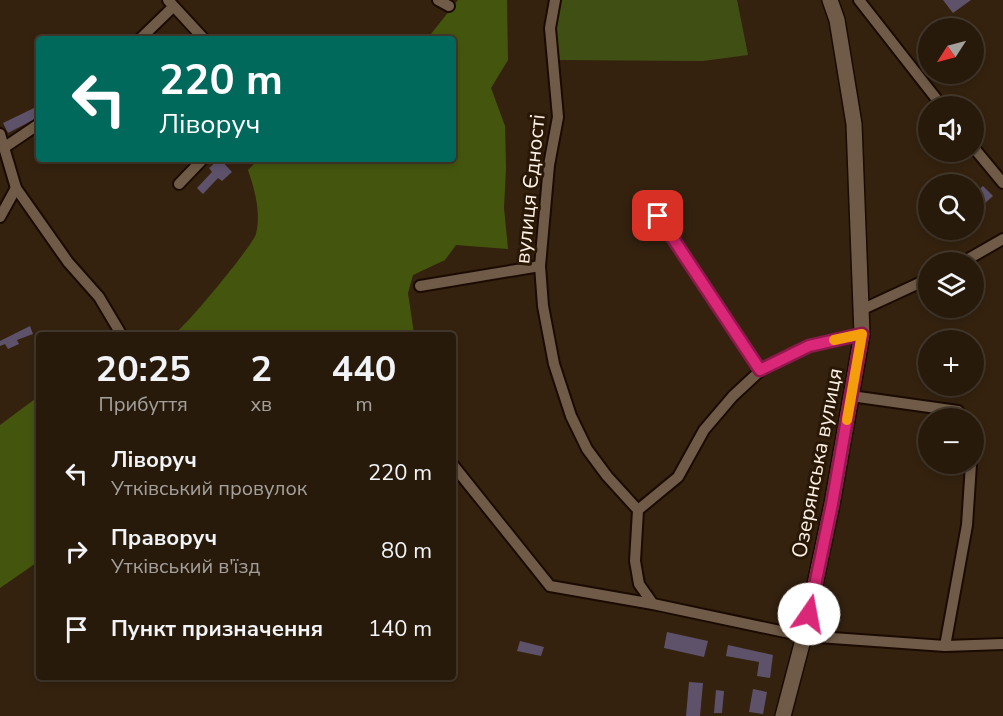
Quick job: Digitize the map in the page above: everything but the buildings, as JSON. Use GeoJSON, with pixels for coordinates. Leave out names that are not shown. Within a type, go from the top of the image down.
{"type":"FeatureCollection","features":[{"type":"Feature","properties":{"kind":"street"},"geometry":{"type":"LineString","coordinates":[[438,0],[449,6]]}},
{"type":"Feature","properties":{"kind":"street","name":"вулиця Єдності"},"geometry":{"type":"LineString","coordinates":[[555,0],[550,28],[558,117],[549,165],[540,266],[543,306],[554,364],[571,416],[587,449],[607,476],[638,510]]}},
{"type":"Feature","properties":{"kind":"street","name":"Озерянська вулиця"},"geometry":{"type":"LineString","coordinates":[[783,716],[804,636],[832,504],[862,334],[854,124],[837,20],[830,0]]}},
{"type":"Feature","properties":{"kind":"street"},"geometry":{"type":"LineString","coordinates":[[859,0],[934,96]]}},
{"type":"Feature","properties":{"kind":"street"},"geometry":{"type":"LineString","coordinates":[[144,36],[171,3],[201,36]]}},
{"type":"Feature","properties":{"kind":"street"},"geometry":{"type":"LineString","coordinates":[[5,147],[36,126]]}},
{"type":"Feature","properties":{"kind":"street"},"geometry":{"type":"LineString","coordinates":[[0,134],[16,188],[68,261],[99,297],[120,332]]}},
{"type":"Feature","properties":{"kind":"street"},"geometry":{"type":"LineString","coordinates":[[984,159],[1003,183]]}},
{"type":"Feature","properties":{"kind":"street"},"geometry":{"type":"LineString","coordinates":[[179,184],[200,162]]}},
{"type":"Feature","properties":{"kind":"street"},"geometry":{"type":"LineString","coordinates":[[0,217],[16,188]]}},
{"type":"Feature","properties":{"kind":"street"},"geometry":{"type":"LineString","coordinates":[[658,216],[760,370]]}},
{"type":"Feature","properties":{"kind":"street"},"geometry":{"type":"LineString","coordinates":[[980,252],[1003,239]]}},
{"type":"Feature","properties":{"kind":"street"},"geometry":{"type":"LineString","coordinates":[[420,286],[540,266]]}},
{"type":"Feature","properties":{"kind":"street"},"geometry":{"type":"LineString","coordinates":[[861,310],[918,284]]}},
{"type":"Feature","properties":{"kind":"street"},"geometry":{"type":"LineString","coordinates":[[653,604],[639,584],[635,561],[638,510],[678,477],[704,430],[733,396],[760,370],[809,346],[862,334]]}},
{"type":"Feature","properties":{"kind":"street"},"geometry":{"type":"LineString","coordinates":[[851,396],[937,408]]}},
{"type":"Feature","properties":{"kind":"street"},"geometry":{"type":"LineString","coordinates":[[456,469],[550,586],[653,604],[804,636],[945,646],[1003,644]]}},
{"type":"Feature","properties":{"kind":"street"},"geometry":{"type":"LineString","coordinates":[[945,646],[967,525],[970,474]]}},
{"type":"Feature","properties":{"kind":"green space"},"geometry":{"type":"Polygon","coordinates":[[[458,0],[507,0],[508,60],[491,88],[505,126],[504,208],[508,249],[456,245],[445,260],[413,275],[408,293],[414,332],[176,332],[218,286],[256,234],[258,218],[256,202],[248,170],[256,162],[456,162],[456,36],[429,36],[458,0]]]}},
{"type":"Feature","properties":{"kind":"green space"},"geometry":{"type":"Polygon","coordinates":[[[562,0],[737,0],[748,55],[703,61],[558,60],[555,26],[562,0]]]}},
{"type":"Feature","properties":{"kind":"green space"},"geometry":{"type":"Polygon","coordinates":[[[36,398],[36,563],[0,588],[0,425],[36,398]]]}},
{"type":"Feature","properties":{"kind":"slow traffic"},"geometry":{"type":"LineString","coordinates":[[834,340],[862,334],[847,420]]}},
{"type":"Feature","properties":{"kind":"route"},"geometry":{"type":"LineString","coordinates":[[658,216],[760,370],[809,346],[862,334],[832,504],[809,614]]}}]}
